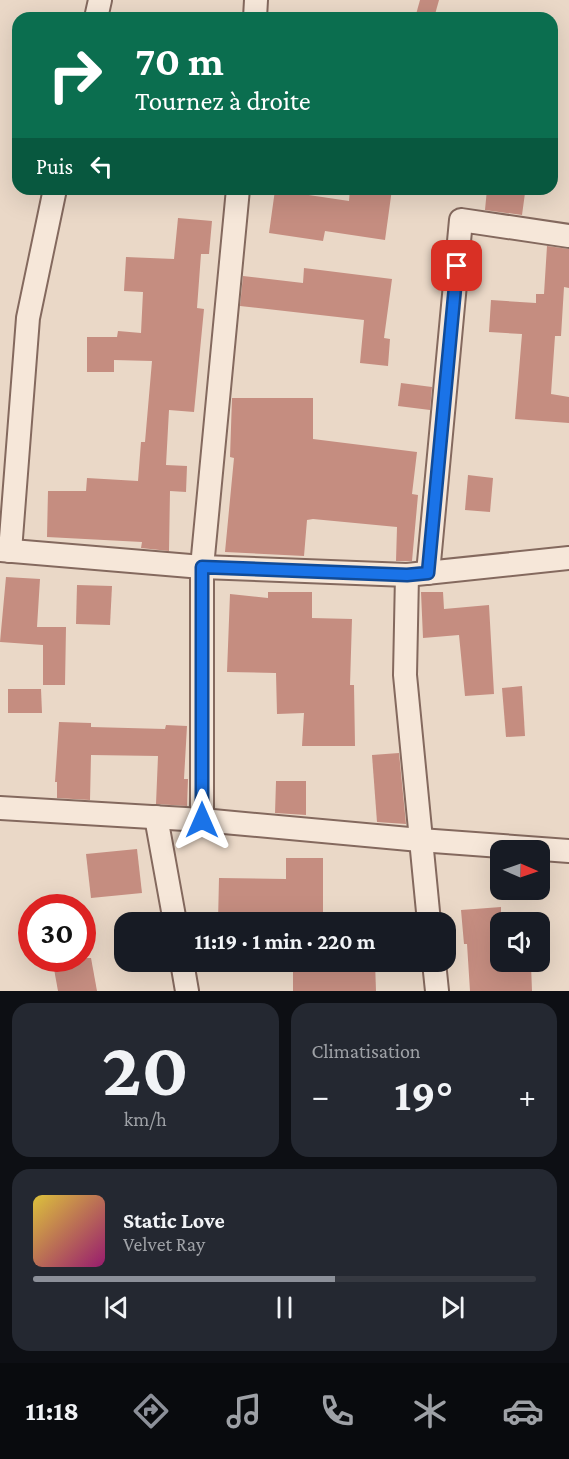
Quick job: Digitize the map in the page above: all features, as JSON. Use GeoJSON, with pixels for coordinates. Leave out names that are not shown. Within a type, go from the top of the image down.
{"type":"FeatureCollection","features":[{"type":"Feature","properties":{"kind":"street"},"geometry":{"type":"LineString","coordinates":[[54,195],[28,318],[5,551],[202,567],[418,574],[569,558]]}},
{"type":"Feature","properties":{"kind":"street"},"geometry":{"type":"LineString","coordinates":[[202,820],[202,567],[237,195]]}},
{"type":"Feature","properties":{"kind":"street"},"geometry":{"type":"LineString","coordinates":[[428,912],[405,675],[461,220],[569,236]]}},
{"type":"Feature","properties":{"kind":"street"},"geometry":{"type":"LineString","coordinates":[[0,808],[202,820],[569,851]]}},
{"type":"Feature","properties":{"kind":"street"},"geometry":{"type":"LineString","coordinates":[[156,817],[173,912]]}},
{"type":"Feature","properties":{"kind":"street"},"geometry":{"type":"LineString","coordinates":[[184,972],[187,991]]}},
{"type":"Feature","properties":{"kind":"street"},"geometry":{"type":"LineString","coordinates":[[435,972],[437,991]]}},
{"type":"Feature","properties":{"kind":"building"},"geometry":{"type":"Polygon","coordinates":[[[420,0],[439,0],[436,12],[417,12],[420,0]]]}},
{"type":"Feature","properties":{"kind":"building"},"geometry":{"type":"Polygon","coordinates":[[[274,195],[309,195],[349,201],[350,195],[391,195],[385,240],[325,231],[323,241],[269,233],[274,195]]]}},
{"type":"Feature","properties":{"kind":"building"},"geometry":{"type":"Polygon","coordinates":[[[486,195],[525,195],[522,215],[485,210],[486,195]]]}},
{"type":"Feature","properties":{"kind":"building"},"geometry":{"type":"Polygon","coordinates":[[[178,218],[212,221],[209,254],[201,254],[197,308],[204,309],[194,412],[169,410],[166,465],[187,466],[186,492],[170,491],[169,551],[141,548],[142,542],[47,537],[48,491],[86,491],[87,478],[138,481],[141,442],[145,442],[152,361],[114,360],[114,372],[87,372],[87,337],[117,337],[118,331],[141,333],[143,292],[124,291],[126,257],[174,259],[178,218]]]}},
{"type":"Feature","properties":{"kind":"building"},"geometry":{"type":"Polygon","coordinates":[[[547,246],[569,249],[569,288],[564,287],[561,336],[555,336],[551,394],[569,397],[569,423],[515,419],[522,334],[489,332],[491,300],[536,303],[536,294],[544,294],[547,246]]]}},
{"type":"Feature","properties":{"kind":"building"},"geometry":{"type":"Polygon","coordinates":[[[304,268],[392,279],[384,338],[390,339],[388,366],[360,363],[364,320],[240,306],[243,276],[303,283],[304,268]]]}},
{"type":"Feature","properties":{"kind":"building"},"geometry":{"type":"Polygon","coordinates":[[[401,383],[432,387],[430,410],[398,406],[401,383]]]}},
{"type":"Feature","properties":{"kind":"building"},"geometry":{"type":"Polygon","coordinates":[[[232,398],[313,398],[313,439],[417,452],[412,494],[418,495],[412,561],[396,561],[397,527],[313,519],[307,520],[304,556],[225,552],[234,458],[230,457],[232,398]]]}},
{"type":"Feature","properties":{"kind":"building"},"geometry":{"type":"Polygon","coordinates":[[[468,475],[493,478],[490,512],[465,510],[468,475]]]}},
{"type":"Feature","properties":{"kind":"building"},"geometry":{"type":"Polygon","coordinates":[[[6,577],[40,579],[37,627],[66,627],[65,685],[43,685],[43,645],[0,642],[6,577]]]}},
{"type":"Feature","properties":{"kind":"building"},"geometry":{"type":"Polygon","coordinates":[[[77,585],[112,586],[110,625],[76,624],[77,585]]]}},
{"type":"Feature","properties":{"kind":"building"},"geometry":{"type":"Polygon","coordinates":[[[268,592],[312,592],[312,618],[352,619],[350,685],[354,685],[355,746],[302,746],[304,713],[277,714],[276,673],[227,672],[230,594],[268,598],[268,592]]]}},
{"type":"Feature","properties":{"kind":"building"},"geometry":{"type":"Polygon","coordinates":[[[421,592],[443,592],[444,609],[489,605],[494,694],[465,696],[459,635],[423,638],[421,592]]]}},
{"type":"Feature","properties":{"kind":"building"},"geometry":{"type":"Polygon","coordinates":[[[522,686],[525,736],[506,737],[502,688],[522,686]]]}},
{"type":"Feature","properties":{"kind":"building"},"geometry":{"type":"Polygon","coordinates":[[[8,689],[41,689],[42,713],[8,713],[8,689]]]}},
{"type":"Feature","properties":{"kind":"building"},"geometry":{"type":"Polygon","coordinates":[[[59,722],[91,723],[91,727],[165,729],[166,725],[187,726],[184,779],[188,779],[187,806],[156,804],[158,756],[91,755],[90,800],[57,798],[57,782],[55,782],[59,722]]]}},
{"type":"Feature","properties":{"kind":"building"},"geometry":{"type":"Polygon","coordinates":[[[399,753],[406,824],[377,822],[372,755],[399,753]]]}},
{"type":"Feature","properties":{"kind":"building"},"geometry":{"type":"Polygon","coordinates":[[[276,781],[306,781],[306,815],[275,813],[276,781]]]}},
{"type":"Feature","properties":{"kind":"building"},"geometry":{"type":"Polygon","coordinates":[[[137,849],[142,893],[96,898],[96,894],[91,894],[86,854],[137,849]]]}},
{"type":"Feature","properties":{"kind":"building"},"geometry":{"type":"Polygon","coordinates":[[[286,858],[323,858],[323,912],[218,912],[219,878],[286,879],[286,858]]]}},
{"type":"Feature","properties":{"kind":"building"},"geometry":{"type":"Polygon","coordinates":[[[501,907],[501,912],[490,912],[490,972],[531,972],[532,991],[470,991],[467,944],[464,944],[461,910],[501,907]]]}},
{"type":"Feature","properties":{"kind":"building"},"geometry":{"type":"Polygon","coordinates":[[[55,972],[94,972],[97,991],[58,991],[55,972]]]}},
{"type":"Feature","properties":{"kind":"building"},"geometry":{"type":"Polygon","coordinates":[[[293,972],[375,972],[376,991],[293,991],[293,972]]]}},
{"type":"Feature","properties":{"kind":"route"},"geometry":{"type":"LineString","coordinates":[[202,820],[202,567],[407,575],[428,573],[457,266]]}}]}
